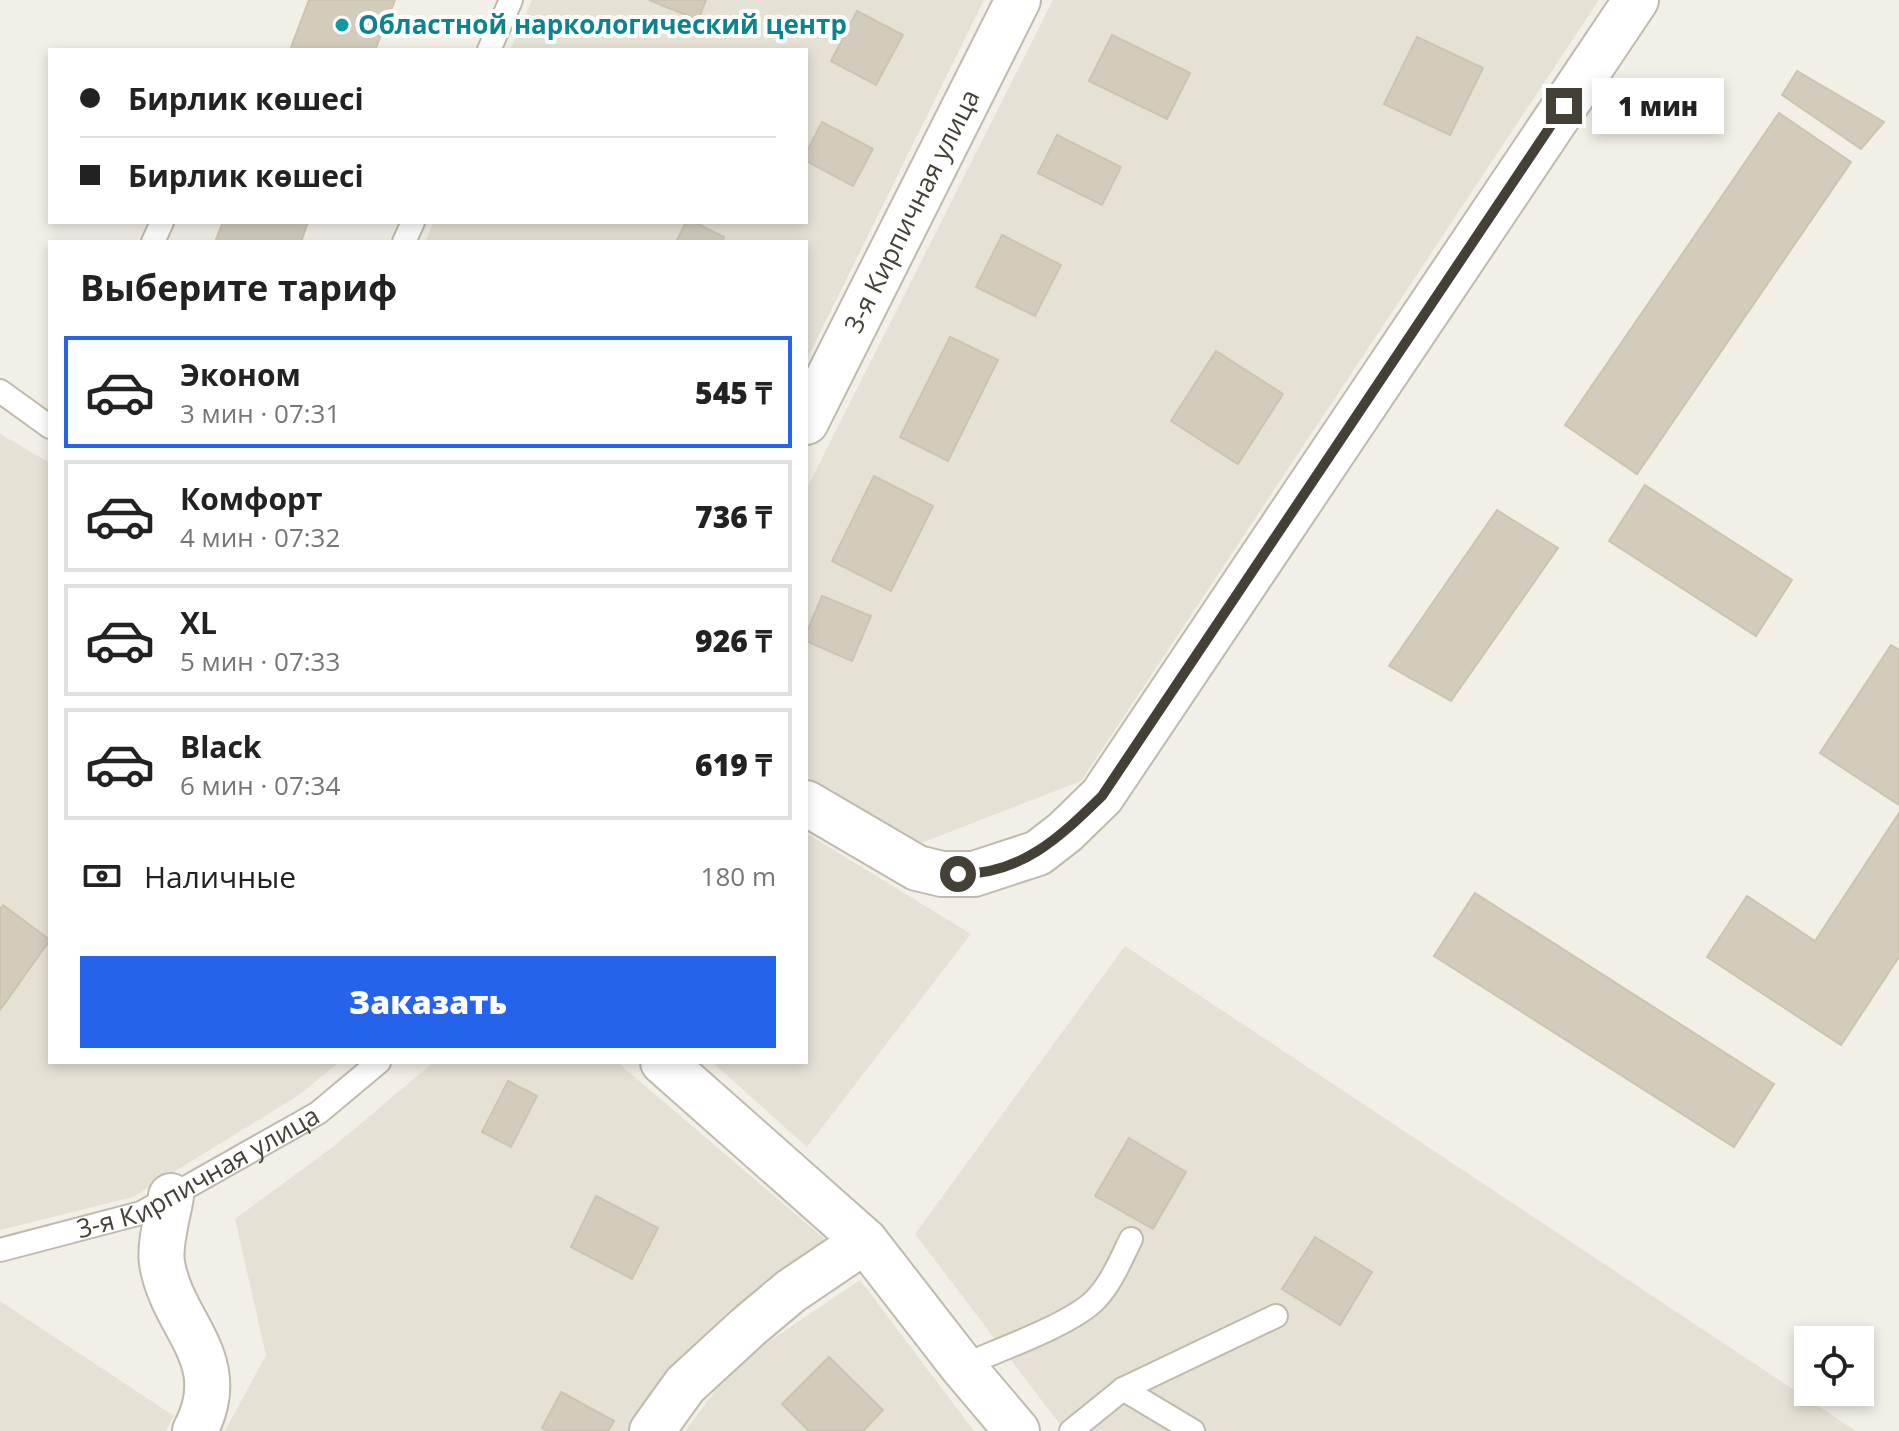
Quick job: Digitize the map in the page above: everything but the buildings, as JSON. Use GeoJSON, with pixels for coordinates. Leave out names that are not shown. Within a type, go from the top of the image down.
{"type":"FeatureCollection","features":[{"type":"Feature","properties":{"kind":"street","name":"3-я Кирпичная улица"},"geometry":{"type":"LineString","coordinates":[[808,418],[1018,0]]}},
{"type":"Feature","properties":{"kind":"street"},"geometry":{"type":"LineString","coordinates":[[808,804],[917,868],[942,874],[974,874],[1007,865],[1038,853],[1065,832],[1102,796],[1636,0]]}},
{"type":"Feature","properties":{"kind":"street"},"geometry":{"type":"LineString","coordinates":[[665,1064],[865,1241],[1017,1431]]}},
{"type":"Feature","properties":{"kind":"street"},"geometry":{"type":"LineString","coordinates":[[171,1196],[161,1260],[169,1290],[203,1354],[207,1389],[195,1431]]}},
{"type":"Feature","properties":{"kind":"street"},"geometry":{"type":"LineString","coordinates":[[652,1431],[685,1385],[748,1327],[791,1291],[865,1241]]}},
{"type":"Feature","properties":{"kind":"lane"},"geometry":{"type":"LineString","coordinates":[[490,48],[511,0]]}},
{"type":"Feature","properties":{"kind":"lane"},"geometry":{"type":"LineString","coordinates":[[0,391],[48,426]]}},
{"type":"Feature","properties":{"kind":"lane","name":"3-я Кирпичная улица"},"geometry":{"type":"LineString","coordinates":[[0,1250],[141,1213],[318,1113],[377,1064]]}},
{"type":"Feature","properties":{"kind":"lane"},"geometry":{"type":"LineString","coordinates":[[962,1366],[1070,1318],[1095,1301],[1110,1281],[1131,1239]]}},
{"type":"Feature","properties":{"kind":"lane"},"geometry":{"type":"LineString","coordinates":[[1071,1431],[1123,1389],[1276,1316]]}},
{"type":"Feature","properties":{"kind":"lane"},"geometry":{"type":"LineString","coordinates":[[1123,1389],[1193,1431]]}},
{"type":"Feature","properties":{"kind":"shaded area"},"geometry":{"type":"Polygon","coordinates":[[[532,0],[984,0],[808,357],[808,240],[426,240],[433,224],[808,224],[808,48],[511,48],[532,0]]]}},
{"type":"Feature","properties":{"kind":"shaded area"},"geometry":{"type":"Polygon","coordinates":[[[1053,0],[1599,0],[1081,781],[921,843],[808,778],[808,486],[1053,0]]]}},
{"type":"Feature","properties":{"kind":"shaded area"},"geometry":{"type":"Polygon","coordinates":[[[0,434],[48,462],[48,1064],[337,1064],[299,1095],[133,1197],[0,1230],[0,434]]]}},
{"type":"Feature","properties":{"kind":"shaded area"},"geometry":{"type":"Polygon","coordinates":[[[808,834],[971,934],[807,1147],[714,1064],[808,1064],[808,834]]]}},
{"type":"Feature","properties":{"kind":"shaded area"},"geometry":{"type":"Polygon","coordinates":[[[1125,946],[1794,1390],[1794,1406],[1818,1406],[1856,1431],[1065,1431],[915,1234],[1125,946]]]}},
{"type":"Feature","properties":{"kind":"shaded area"},"geometry":{"type":"Polygon","coordinates":[[[432,1064],[619,1064],[827,1241],[729,1311],[652,1393],[631,1431],[225,1431],[266,1355],[235,1219],[334,1146],[432,1064]]]}},
{"type":"Feature","properties":{"kind":"shaded area"},"geometry":{"type":"Polygon","coordinates":[[[860,1280],[974,1431],[685,1431],[728,1374],[764,1345],[860,1280]]]}},
{"type":"Feature","properties":{"kind":"shaded area"},"geometry":{"type":"Polygon","coordinates":[[[0,1301],[174,1416],[166,1431],[0,1431],[0,1301]]]}},
{"type":"Feature","properties":{"kind":"place","name":"Областной наркологический центр"},"geometry":{"type":"Point","coordinates":[342,25]}},
{"type":"Feature","properties":{"kind":"route"},"geometry":{"type":"LineString","coordinates":[[958,874],[974,874],[1038,853],[1102,796],[1564,106]]}}]}
